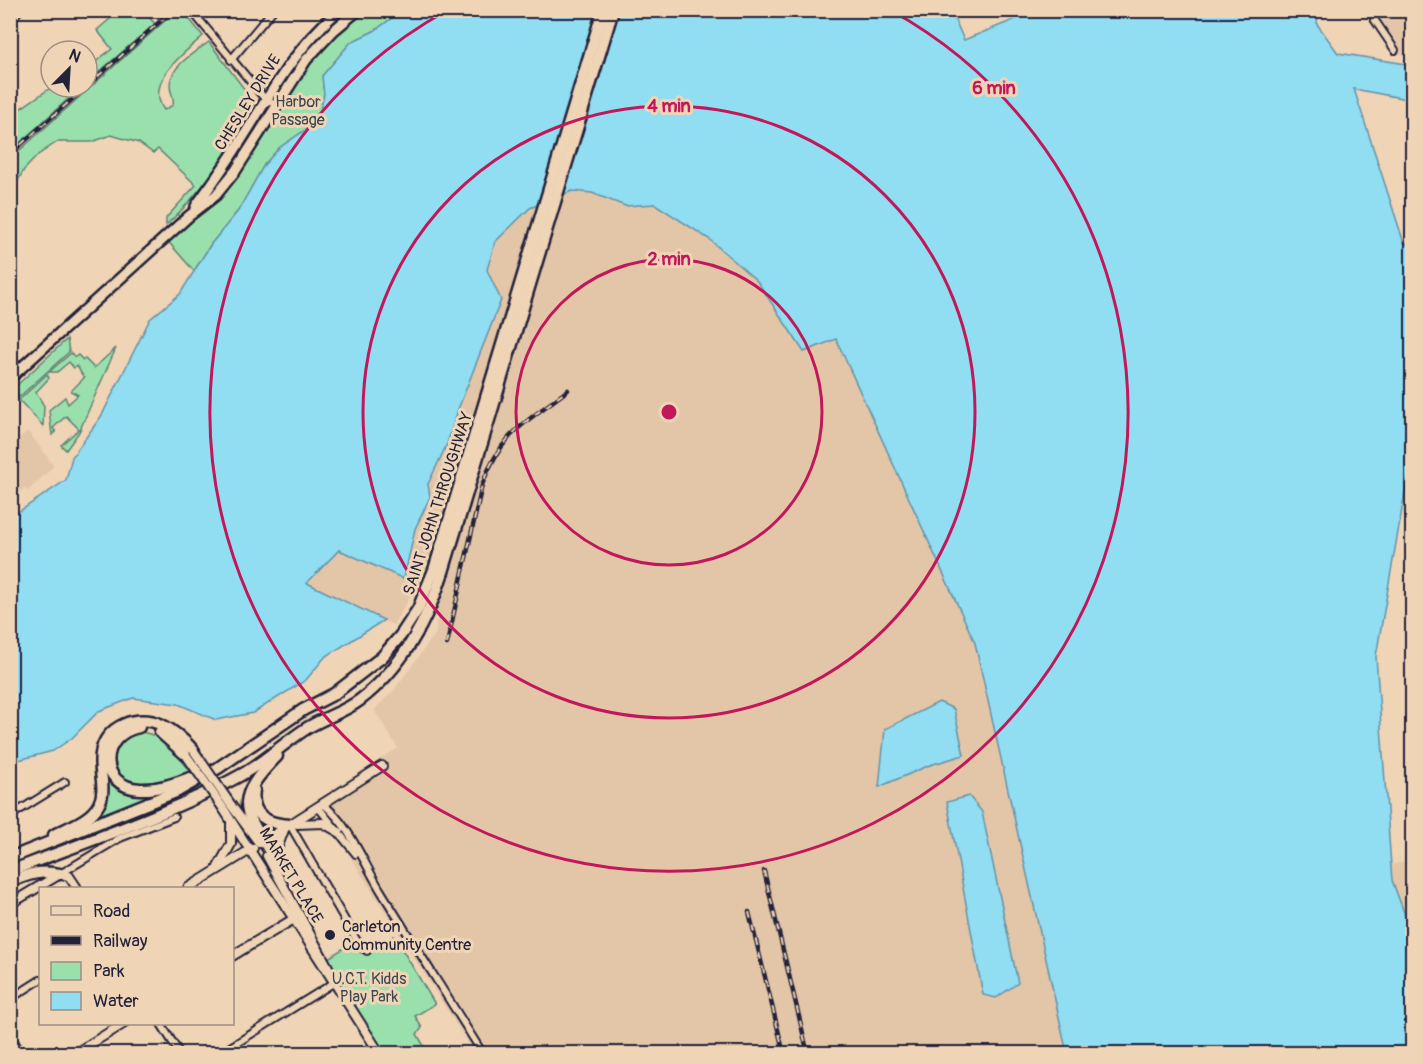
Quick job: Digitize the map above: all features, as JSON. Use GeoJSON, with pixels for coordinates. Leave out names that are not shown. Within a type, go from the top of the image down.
{"type":"FeatureCollection","features":[{"type":"Feature","properties":{"kind":"highway","name":"SAINT JOHN THROUGHWAY"},"geometry":{"type":"LineString","coordinates":[[10,858],[148,804],[218,768],[361,675],[423,612],[603,10]]}},
{"type":"Feature","properties":{"kind":"highway","name":"SAINT JOHN THROUGHWAY"},"geometry":{"type":"LineString","coordinates":[[10,871],[186,800],[242,774],[307,728],[344,710],[375,687],[406,650],[450,551],[613,10]]}},
{"type":"Feature","properties":{"kind":"highway","name":"SAINT JOHN THROUGHWAY"},"geometry":{"type":"LineString","coordinates":[[186,800],[240,769],[304,723],[360,692],[406,650]]}},
{"type":"Feature","properties":{"kind":"highway"},"geometry":{"type":"LineString","coordinates":[[276,861],[262,842],[245,804],[250,786],[289,746],[344,710]]}},
{"type":"Feature","properties":{"kind":"highway"},"geometry":{"type":"LineString","coordinates":[[10,858],[94,812],[102,799],[101,754],[103,744],[122,725],[140,720],[161,724],[180,737],[190,753]]}},
{"type":"Feature","properties":{"kind":"highway"},"geometry":{"type":"LineString","coordinates":[[190,753],[163,734],[139,728],[124,732],[117,738],[108,760],[114,777],[121,784],[138,789],[173,784],[218,768]]}},
{"type":"Feature","properties":{"kind":"highway"},"geometry":{"type":"LineString","coordinates":[[258,777],[252,801],[257,813],[268,822],[287,827]]}},
{"type":"Feature","properties":{"kind":"highway"},"geometry":{"type":"LineString","coordinates":[[10,882],[33,872],[48,871],[60,874]]}},
{"type":"Feature","properties":{"kind":"main road","name":"CHESLEY DRIVE"},"geometry":{"type":"LineString","coordinates":[[189,216],[230,158],[265,99],[300,48],[339,10]]}},
{"type":"Feature","properties":{"kind":"main road","name":"CHESLEY DRIVE"},"geometry":{"type":"LineString","coordinates":[[10,378],[189,216],[216,195],[306,60],[351,12]]}},
{"type":"Feature","properties":{"kind":"street"},"geometry":{"type":"LineString","coordinates":[[10,20],[18,10]]}},
{"type":"Feature","properties":{"kind":"street"},"geometry":{"type":"LineString","coordinates":[[191,10],[265,99],[276,105]]}},
{"type":"Feature","properties":{"kind":"street"},"geometry":{"type":"LineString","coordinates":[[231,60],[273,10]]}},
{"type":"Feature","properties":{"kind":"street"},"geometry":{"type":"LineString","coordinates":[[1374,10],[1375,21],[1395,50]]}},
{"type":"Feature","properties":{"kind":"street","name":"MARKET PLACE"},"geometry":{"type":"LineString","coordinates":[[190,753],[227,807],[262,842],[334,979]]}},
{"type":"Feature","properties":{"kind":"street"},"geometry":{"type":"LineString","coordinates":[[190,887],[382,766]]}},
{"type":"Feature","properties":{"kind":"street"},"geometry":{"type":"LineString","coordinates":[[10,816],[65,782]]}},
{"type":"Feature","properties":{"kind":"street"},"geometry":{"type":"LineString","coordinates":[[320,806],[363,861]]}},
{"type":"Feature","properties":{"kind":"street"},"geometry":{"type":"LineString","coordinates":[[320,806],[335,813],[483,1053]]}},
{"type":"Feature","properties":{"kind":"street","name":"MARKET PLACE"},"geometry":{"type":"LineString","coordinates":[[227,807],[230,819],[334,979]]}},
{"type":"Feature","properties":{"kind":"street"},"geometry":{"type":"LineString","coordinates":[[10,904],[120,838],[174,817]]}},
{"type":"Feature","properties":{"kind":"street"},"geometry":{"type":"LineString","coordinates":[[217,869],[231,844],[230,819]]}},
{"type":"Feature","properties":{"kind":"street"},"geometry":{"type":"LineString","coordinates":[[287,827],[315,821],[328,824],[339,832]]}},
{"type":"Feature","properties":{"kind":"street"},"geometry":{"type":"LineString","coordinates":[[287,827],[278,846],[276,861],[295,904]]}},
{"type":"Feature","properties":{"kind":"street"},"geometry":{"type":"LineString","coordinates":[[287,827],[357,941],[367,951]]}},
{"type":"Feature","properties":{"kind":"street"},"geometry":{"type":"LineString","coordinates":[[60,874],[69,876],[76,887]]}},
{"type":"Feature","properties":{"kind":"street"},"geometry":{"type":"LineString","coordinates":[[234,956],[301,915]]}},
{"type":"Feature","properties":{"kind":"street"},"geometry":{"type":"LineString","coordinates":[[219,1053],[334,979],[378,1050],[365,1053]]}},
{"type":"Feature","properties":{"kind":"street"},"geometry":{"type":"LineString","coordinates":[[10,999],[39,981]]}},
{"type":"Feature","properties":{"kind":"street"},"geometry":{"type":"LineString","coordinates":[[74,1053],[120,1025]]}},
{"type":"Feature","properties":{"kind":"street"},"geometry":{"type":"LineString","coordinates":[[163,1025],[180,1053]]}},
{"type":"Feature","properties":{"kind":"street"},"geometry":{"type":"LineString","coordinates":[[10,1035],[22,1053]]}},
{"type":"Feature","properties":{"kind":"shaded area"},"geometry":{"type":"Polygon","coordinates":[[[170,11],[177,11],[99,80],[99,72],[170,11]]]}},
{"type":"Feature","properties":{"kind":"shaded area"},"geometry":{"type":"Polygon","coordinates":[[[1380,11],[1412,11],[1412,60],[1401,54],[1378,19],[1380,11]]]}},
{"type":"Feature","properties":{"kind":"shaded area"},"geometry":{"type":"Polygon","coordinates":[[[66,99],[78,99],[11,158],[11,151],[66,99]]]}},
{"type":"Feature","properties":{"kind":"shaded area"},"geometry":{"type":"Polygon","coordinates":[[[572,191],[592,193],[625,206],[655,204],[709,239],[757,281],[804,352],[836,339],[975,643],[1067,1053],[474,1053],[343,845],[312,803],[398,748],[374,710],[394,690],[436,633],[437,611],[418,595],[411,595],[393,625],[306,583],[339,550],[404,578],[415,529],[430,497],[428,484],[447,444],[459,407],[487,270],[495,242],[530,208],[572,191]]]}},
{"type":"Feature","properties":{"kind":"shaded area"},"geometry":{"type":"Polygon","coordinates":[[[28,431],[54,466],[28,491],[25,488],[11,498],[11,444],[28,431]]]}},
{"type":"Feature","properties":{"kind":"shaded area"},"geometry":{"type":"Polygon","coordinates":[[[1412,860],[1412,934],[1392,880],[1391,865],[1412,860]]]}},
{"type":"Feature","properties":{"kind":"green space"},"geometry":{"type":"Polygon","coordinates":[[[177,10],[183,11],[203,36],[177,60],[163,79],[159,89],[159,99],[164,110],[173,105],[170,86],[174,72],[184,60],[209,42],[254,102],[251,115],[231,148],[189,201],[166,225],[166,218],[196,185],[158,149],[153,153],[139,143],[111,135],[92,142],[57,142],[38,155],[24,170],[11,193],[11,158],[77,99],[99,99],[99,80],[177,10]]]}},
{"type":"Feature","properties":{"kind":"green space"},"geometry":{"type":"Polygon","coordinates":[[[109,11],[144,11],[155,24],[99,72],[99,58],[112,49],[97,30],[111,18],[109,11]]]}},
{"type":"Feature","properties":{"kind":"green space","name":"Harbor Passage"},"geometry":{"type":"Polygon","coordinates":[[[358,11],[402,11],[374,31],[351,42],[322,76],[324,94],[318,121],[279,148],[264,165],[238,211],[211,244],[194,271],[165,238],[216,195],[295,74],[358,11]]]}},
{"type":"Feature","properties":{"kind":"green space"},"geometry":{"type":"Polygon","coordinates":[[[39,96],[39,99],[68,99],[11,151],[11,115],[39,96]]]}},
{"type":"Feature","properties":{"kind":"green space"},"geometry":{"type":"Polygon","coordinates":[[[67,339],[69,352],[18,398],[16,386],[67,339]]]}},
{"type":"Feature","properties":{"kind":"green space"},"geometry":{"type":"Polygon","coordinates":[[[116,348],[79,432],[66,450],[61,445],[79,429],[66,416],[53,428],[56,432],[52,435],[49,410],[65,397],[68,404],[78,395],[71,391],[84,378],[77,366],[74,368],[69,362],[57,372],[49,372],[71,353],[75,357],[78,355],[83,360],[85,359],[94,368],[116,348]]]}},
{"type":"Feature","properties":{"kind":"green space"},"geometry":{"type":"Polygon","coordinates":[[[47,374],[49,378],[36,392],[44,406],[43,426],[19,400],[47,374]]]}},
{"type":"Feature","properties":{"kind":"green space"},"geometry":{"type":"Polygon","coordinates":[[[139,731],[163,738],[191,772],[163,783],[146,785],[119,775],[113,755],[121,739],[139,731]]]}},
{"type":"Feature","properties":{"kind":"green space"},"geometry":{"type":"Polygon","coordinates":[[[106,773],[153,794],[88,822],[103,807],[106,773]]]}},
{"type":"Feature","properties":{"kind":"green space","name":"U.C.T. Kidds Play Park"},"geometry":{"type":"Polygon","coordinates":[[[394,936],[435,1004],[415,1016],[422,1028],[417,1034],[428,1053],[380,1053],[332,976],[325,960],[347,946],[364,954],[394,936]]]}},
{"type":"Feature","properties":{"kind":"water"},"geometry":{"type":"Polygon","coordinates":[[[402,11],[951,11],[964,40],[1036,11],[1318,11],[1317,24],[1338,53],[1412,65],[1412,100],[1354,89],[1404,243],[1412,245],[1412,453],[1376,656],[1392,880],[1412,934],[1412,1053],[1067,1053],[975,643],[836,339],[804,352],[757,281],[709,239],[655,204],[625,206],[592,193],[572,191],[530,208],[495,242],[487,270],[501,300],[447,444],[428,484],[430,497],[415,529],[404,579],[339,550],[307,583],[384,620],[325,657],[306,680],[253,713],[216,720],[178,704],[133,698],[99,711],[72,738],[53,751],[11,762],[11,517],[66,480],[72,457],[102,415],[150,319],[180,294],[211,244],[238,211],[264,165],[279,148],[318,121],[324,94],[322,76],[351,42],[374,31],[402,11]]]}},
{"type":"Feature","properties":{"kind":"water"},"geometry":{"type":"Polygon","coordinates":[[[939,702],[954,709],[964,755],[930,765],[879,787],[885,729],[939,702]]]}},
{"type":"Feature","properties":{"kind":"water"},"geometry":{"type":"Polygon","coordinates":[[[969,796],[982,812],[1018,983],[996,998],[983,995],[947,802],[969,796]]]}},
{"type":"Feature","properties":{"kind":"railway"},"geometry":{"type":"LineString","coordinates":[[99,75],[173,10]]}},
{"type":"Feature","properties":{"kind":"railway"},"geometry":{"type":"LineString","coordinates":[[10,154],[72,99]]}},
{"type":"Feature","properties":{"kind":"railway"},"geometry":{"type":"LineString","coordinates":[[447,644],[482,485],[490,467],[498,452],[516,430],[568,390]]}},
{"type":"Feature","properties":{"kind":"railway"},"geometry":{"type":"LineString","coordinates":[[764,871],[808,1054]]}},
{"type":"Feature","properties":{"kind":"railway"},"geometry":{"type":"LineString","coordinates":[[749,912],[784,1054]]}},
{"type":"Feature","properties":{"kind":"place","name":"Carleton Community Centre"},"geometry":{"type":"Point","coordinates":[330,935]}}]}
